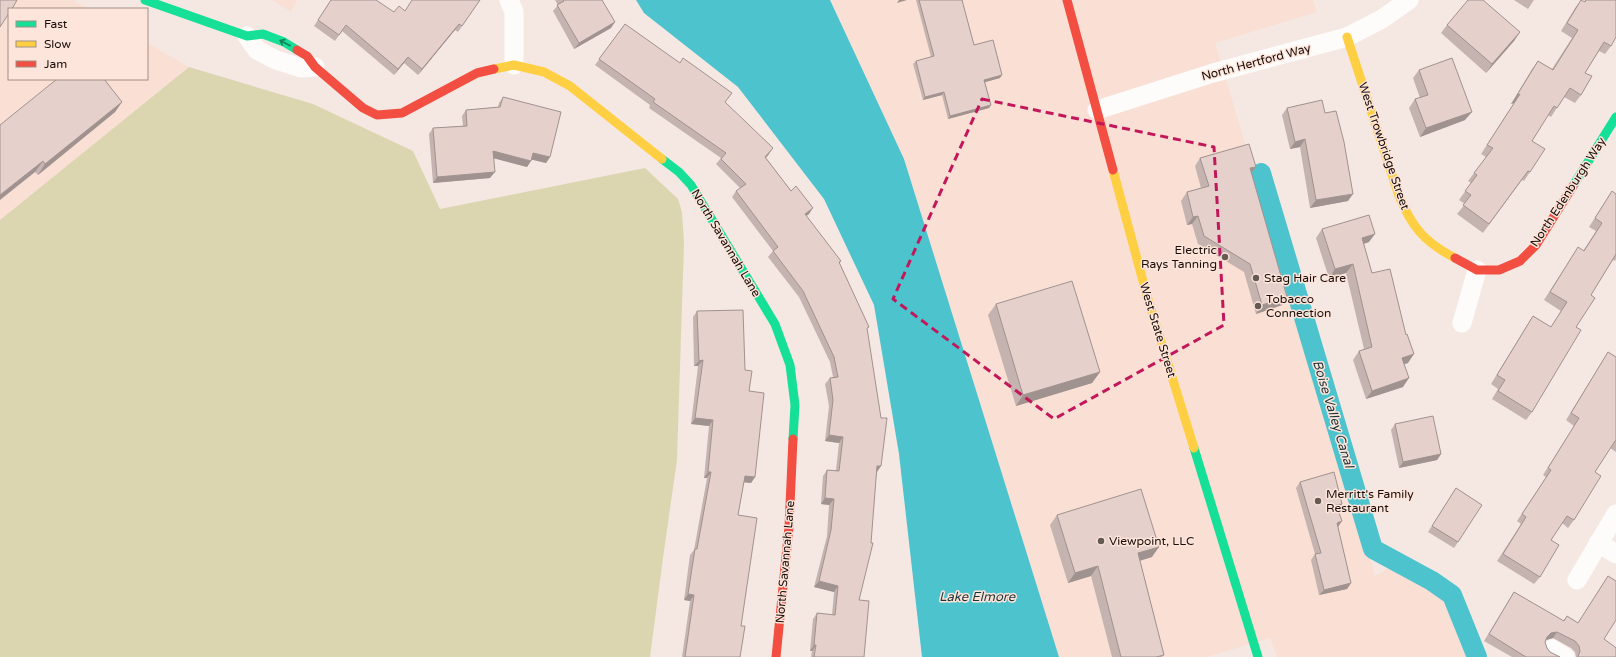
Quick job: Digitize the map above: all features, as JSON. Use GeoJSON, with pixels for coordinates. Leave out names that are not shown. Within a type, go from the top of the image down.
{"type":"FeatureCollection","features":[{"type":"Feature","properties":{"kind":"street"},"geometry":{"type":"LineString","coordinates":[[145,0],[247,36],[257,50],[276,60],[301,68],[314,67]]}},
{"type":"Feature","properties":{"kind":"street"},"geometry":{"type":"LineString","coordinates":[[509,0],[514,12],[514,65]]}},
{"type":"Feature","properties":{"kind":"street","name":"West State Street"},"geometry":{"type":"LineString","coordinates":[[1067,0],[1147,296],[1258,657]]}},
{"type":"Feature","properties":{"kind":"street","name":"North Hertford Way"},"geometry":{"type":"LineString","coordinates":[[1097,110],[1213,73],[1347,37],[1382,19],[1409,0]]}},
{"type":"Feature","properties":{"kind":"street","name":"West Trowbridge Street"},"geometry":{"type":"LineString","coordinates":[[1347,37],[1399,196],[1408,217],[1422,235],[1440,250],[1477,270]]}},
{"type":"Feature","properties":{"kind":"street","name":"North Savannah Lane"},"geometry":{"type":"LineString","coordinates":[[314,67],[363,108],[377,115],[402,113],[477,73],[514,65],[544,72],[570,86],[679,172],[700,199],[775,324],[790,365],[796,405],[789,526],[776,657]]}},
{"type":"Feature","properties":{"kind":"street","name":"North Edenburgh Way"},"geometry":{"type":"LineString","coordinates":[[1477,270],[1499,270],[1520,262],[1536,245],[1616,117]]}},
{"type":"Feature","properties":{"kind":"street"},"geometry":{"type":"LineString","coordinates":[[1462,323],[1477,270]]}},
{"type":"Feature","properties":{"kind":"street"},"geometry":{"type":"LineString","coordinates":[[1577,580],[1616,514]]}},
{"type":"Feature","properties":{"kind":"street"},"geometry":{"type":"LineString","coordinates":[[1598,543],[1616,554]]}},
{"type":"Feature","properties":{"kind":"highlighted area"},"geometry":{"type":"Polygon","coordinates":[[[982,99],[1214,147],[1224,325],[1054,419],[893,299],[982,99]]]}},
{"type":"Feature","properties":{"kind":"shaded area"},"geometry":{"type":"Polygon","coordinates":[[[0,0],[73,0],[87,8],[8,8],[8,80],[148,80],[148,44],[189,67],[0,220],[0,0]]]}},
{"type":"Feature","properties":{"kind":"shaded area"},"geometry":{"type":"Polygon","coordinates":[[[272,0],[297,0],[291,12],[272,0]]]}},
{"type":"Feature","properties":{"kind":"shaded area"},"geometry":{"type":"Polygon","coordinates":[[[830,0],[1313,0],[1317,12],[1215,43],[1375,576],[1392,566],[1446,594],[1471,657],[1277,657],[1270,638],[1207,657],[1059,657],[904,159],[830,0]]]}},
{"type":"Feature","properties":{"kind":"shaded area"},"geometry":{"type":"Polygon","coordinates":[[[189,67],[313,104],[413,151],[440,209],[645,168],[678,199],[682,212],[684,243],[677,460],[650,657],[0,657],[0,220],[189,67]]]}},
{"type":"Feature","properties":{"kind":"water","name":"Lake Elmore"},"geometry":{"type":"Polygon","coordinates":[[[636,0],[830,0],[904,159],[1059,657],[922,657],[899,454],[874,305],[824,199],[738,87],[644,13],[636,0]]]}},
{"type":"Feature","properties":{"kind":"building"},"geometry":{"type":"Polygon","coordinates":[[[0,0],[17,0],[13,8],[8,8],[8,15],[0,27],[0,0]]]}},
{"type":"Feature","properties":{"kind":"building"},"geometry":{"type":"Polygon","coordinates":[[[331,0],[376,0],[394,12],[399,6],[405,11],[412,0],[480,0],[462,26],[459,24],[422,69],[408,57],[398,69],[346,25],[339,35],[318,20],[331,0]]]}},
{"type":"Feature","properties":{"kind":"building"},"geometry":{"type":"Polygon","coordinates":[[[563,0],[602,0],[615,22],[579,43],[557,5],[564,1],[563,0]]]}},
{"type":"Feature","properties":{"kind":"building"},"geometry":{"type":"Polygon","coordinates":[[[919,0],[962,0],[974,45],[993,40],[1002,75],[984,80],[991,105],[950,116],[944,92],[925,97],[916,61],[934,56],[919,0]]]}},
{"type":"Feature","properties":{"kind":"building"},"geometry":{"type":"Polygon","coordinates":[[[1468,0],[1483,0],[1520,32],[1492,64],[1447,25],[1468,0]]]}},
{"type":"Feature","properties":{"kind":"building"},"geometry":{"type":"Polygon","coordinates":[[[1581,0],[1585,2],[1586,0],[1616,0],[1616,37],[1611,46],[1604,42],[1585,73],[1592,76],[1581,95],[1570,88],[1557,108],[1554,106],[1532,141],[1545,149],[1530,172],[1528,171],[1489,224],[1463,205],[1471,195],[1465,191],[1477,175],[1474,173],[1493,148],[1487,145],[1520,94],[1517,95],[1538,61],[1553,70],[1578,30],[1567,23],[1581,0]]]}},
{"type":"Feature","properties":{"kind":"building"},"geometry":{"type":"Polygon","coordinates":[[[625,24],[680,63],[683,58],[732,93],[725,102],[773,148],[765,157],[791,191],[796,186],[813,208],[805,214],[841,261],[839,262],[869,327],[867,328],[881,418],[887,418],[881,466],[877,466],[871,543],[873,543],[859,600],[869,601],[864,657],[814,657],[817,613],[835,615],[838,586],[819,581],[831,530],[834,499],[825,498],[827,470],[839,471],[843,437],[829,435],[833,400],[830,378],[838,377],[834,357],[803,291],[773,251],[778,247],[736,191],[746,184],[721,159],[726,153],[653,102],[655,99],[599,59],[625,24]]]}},
{"type":"Feature","properties":{"kind":"building"},"geometry":{"type":"Polygon","coordinates":[[[1452,58],[1472,112],[1426,128],[1415,99],[1428,95],[1419,70],[1452,58]]]}},
{"type":"Feature","properties":{"kind":"building"},"geometry":{"type":"Polygon","coordinates":[[[56,80],[105,80],[122,102],[45,164],[43,161],[0,195],[0,125],[56,80]]]}},
{"type":"Feature","properties":{"kind":"building"},"geometry":{"type":"Polygon","coordinates":[[[503,97],[561,112],[550,157],[533,153],[531,161],[493,151],[495,172],[437,177],[433,128],[467,126],[466,110],[500,107],[503,97]]]}},
{"type":"Feature","properties":{"kind":"building"},"geometry":{"type":"Polygon","coordinates":[[[1322,100],[1325,113],[1336,111],[1344,142],[1353,194],[1316,200],[1305,139],[1295,142],[1287,108],[1322,100]]]}},
{"type":"Feature","properties":{"kind":"building"},"geometry":{"type":"Polygon","coordinates":[[[1249,144],[1256,167],[1250,168],[1287,297],[1262,305],[1250,264],[1204,236],[1198,216],[1193,217],[1187,192],[1209,186],[1200,158],[1249,144]]]}},
{"type":"Feature","properties":{"kind":"building"},"geometry":{"type":"Polygon","coordinates":[[[1612,191],[1616,194],[1616,254],[1591,295],[1595,298],[1576,327],[1581,330],[1532,412],[1498,391],[1505,380],[1497,375],[1533,316],[1551,327],[1567,302],[1550,292],[1578,247],[1584,251],[1602,223],[1595,218],[1612,191]]]}},
{"type":"Feature","properties":{"kind":"building"},"geometry":{"type":"Polygon","coordinates":[[[1369,215],[1375,234],[1362,238],[1372,273],[1390,269],[1406,335],[1407,334],[1414,354],[1402,358],[1409,378],[1372,391],[1359,351],[1372,347],[1353,264],[1335,269],[1322,229],[1369,215]]]}},
{"type":"Feature","properties":{"kind":"building"},"geometry":{"type":"Polygon","coordinates":[[[1072,281],[1100,372],[1023,395],[996,304],[1072,281]]]}},
{"type":"Feature","properties":{"kind":"building"},"geometry":{"type":"Polygon","coordinates":[[[743,310],[745,370],[752,371],[749,391],[764,393],[755,477],[745,476],[738,515],[757,518],[741,626],[745,626],[740,657],[685,657],[694,595],[688,594],[695,549],[697,549],[711,472],[708,472],[713,420],[695,418],[703,360],[699,361],[697,311],[743,310]]]}},
{"type":"Feature","properties":{"kind":"building"},"geometry":{"type":"Polygon","coordinates":[[[1608,352],[1616,357],[1616,441],[1595,472],[1601,476],[1574,520],[1567,516],[1551,540],[1559,545],[1540,577],[1503,554],[1526,517],[1522,514],[1551,470],[1548,468],[1579,418],[1571,413],[1608,352]]]}},
{"type":"Feature","properties":{"kind":"building"},"geometry":{"type":"Polygon","coordinates":[[[1433,416],[1441,454],[1403,462],[1395,424],[1433,416]]]}},
{"type":"Feature","properties":{"kind":"building"},"geometry":{"type":"Polygon","coordinates":[[[1334,472],[1342,504],[1336,505],[1342,521],[1337,523],[1351,583],[1324,590],[1315,554],[1321,553],[1300,482],[1334,472]]]}},
{"type":"Feature","properties":{"kind":"building"},"geometry":{"type":"Polygon","coordinates":[[[1456,488],[1482,505],[1458,542],[1432,526],[1456,488]]]}},
{"type":"Feature","properties":{"kind":"building"},"geometry":{"type":"Polygon","coordinates":[[[1141,489],[1159,547],[1138,553],[1164,655],[1156,657],[1121,657],[1098,566],[1075,573],[1057,515],[1141,489]]]}},
{"type":"Feature","properties":{"kind":"building"},"geometry":{"type":"Polygon","coordinates":[[[1608,576],[1616,581],[1616,620],[1604,639],[1616,648],[1616,657],[1578,657],[1580,651],[1579,646],[1575,641],[1557,632],[1551,633],[1545,642],[1550,652],[1560,657],[1526,657],[1489,634],[1514,592],[1564,621],[1567,616],[1578,623],[1608,576]]]}},
{"type":"Feature","properties":{"kind":"waterway","name":"Boise Valley Canal"},"geometry":{"type":"LineString","coordinates":[[1261,173],[1373,549],[1432,581],[1452,595],[1477,657]]}},
{"type":"Feature","properties":{"kind":"traffic: fast"},"geometry":{"type":"LineString","coordinates":[[145,0],[247,36],[263,34],[284,42],[297,50]]}},
{"type":"Feature","properties":{"kind":"traffic: fast"},"geometry":{"type":"LineString","coordinates":[[1573,186],[1616,117]]}},
{"type":"Feature","properties":{"kind":"traffic: fast"},"geometry":{"type":"LineString","coordinates":[[662,159],[679,172],[691,185],[775,324],[790,365],[795,405],[793,439]]}},
{"type":"Feature","properties":{"kind":"traffic: fast"},"geometry":{"type":"LineString","coordinates":[[1194,448],[1258,657]]}},
{"type":"Feature","properties":{"kind":"traffic: slow"},"geometry":{"type":"LineString","coordinates":[[1347,37],[1399,196],[1404,207],[1420,233],[1435,246],[1455,258]]}},
{"type":"Feature","properties":{"kind":"traffic: slow"},"geometry":{"type":"LineString","coordinates":[[494,69],[514,65],[544,72],[570,86],[662,159]]}},
{"type":"Feature","properties":{"kind":"traffic: slow"},"geometry":{"type":"LineString","coordinates":[[1113,170],[1147,296],[1194,448]]}},
{"type":"Feature","properties":{"kind":"traffic: jam"},"geometry":{"type":"LineString","coordinates":[[1067,0],[1113,170]]}},
{"type":"Feature","properties":{"kind":"traffic: jam"},"geometry":{"type":"LineString","coordinates":[[297,50],[307,56],[315,67],[363,108],[377,115],[402,113],[477,73],[494,69]]}},
{"type":"Feature","properties":{"kind":"traffic: jam"},"geometry":{"type":"LineString","coordinates":[[1455,258],[1477,270],[1499,270],[1520,261],[1536,245],[1573,186]]}},
{"type":"Feature","properties":{"kind":"traffic: jam"},"geometry":{"type":"LineString","coordinates":[[776,657],[789,527],[793,439]]}},
{"type":"Feature","properties":{"kind":"place","name":"Electric Rays Tanning"},"geometry":{"type":"Point","coordinates":[1225,257]}},
{"type":"Feature","properties":{"kind":"place","name":"Stag Hair Care"},"geometry":{"type":"Point","coordinates":[1256,278]}},
{"type":"Feature","properties":{"kind":"place","name":"Tobacco Connection"},"geometry":{"type":"Point","coordinates":[1258,306]}},
{"type":"Feature","properties":{"kind":"place","name":"Merritt's Family Restaurant"},"geometry":{"type":"Point","coordinates":[1318,501]}},
{"type":"Feature","properties":{"kind":"place","name":"Viewpoint, LLC"},"geometry":{"type":"Point","coordinates":[1101,541]}}]}
